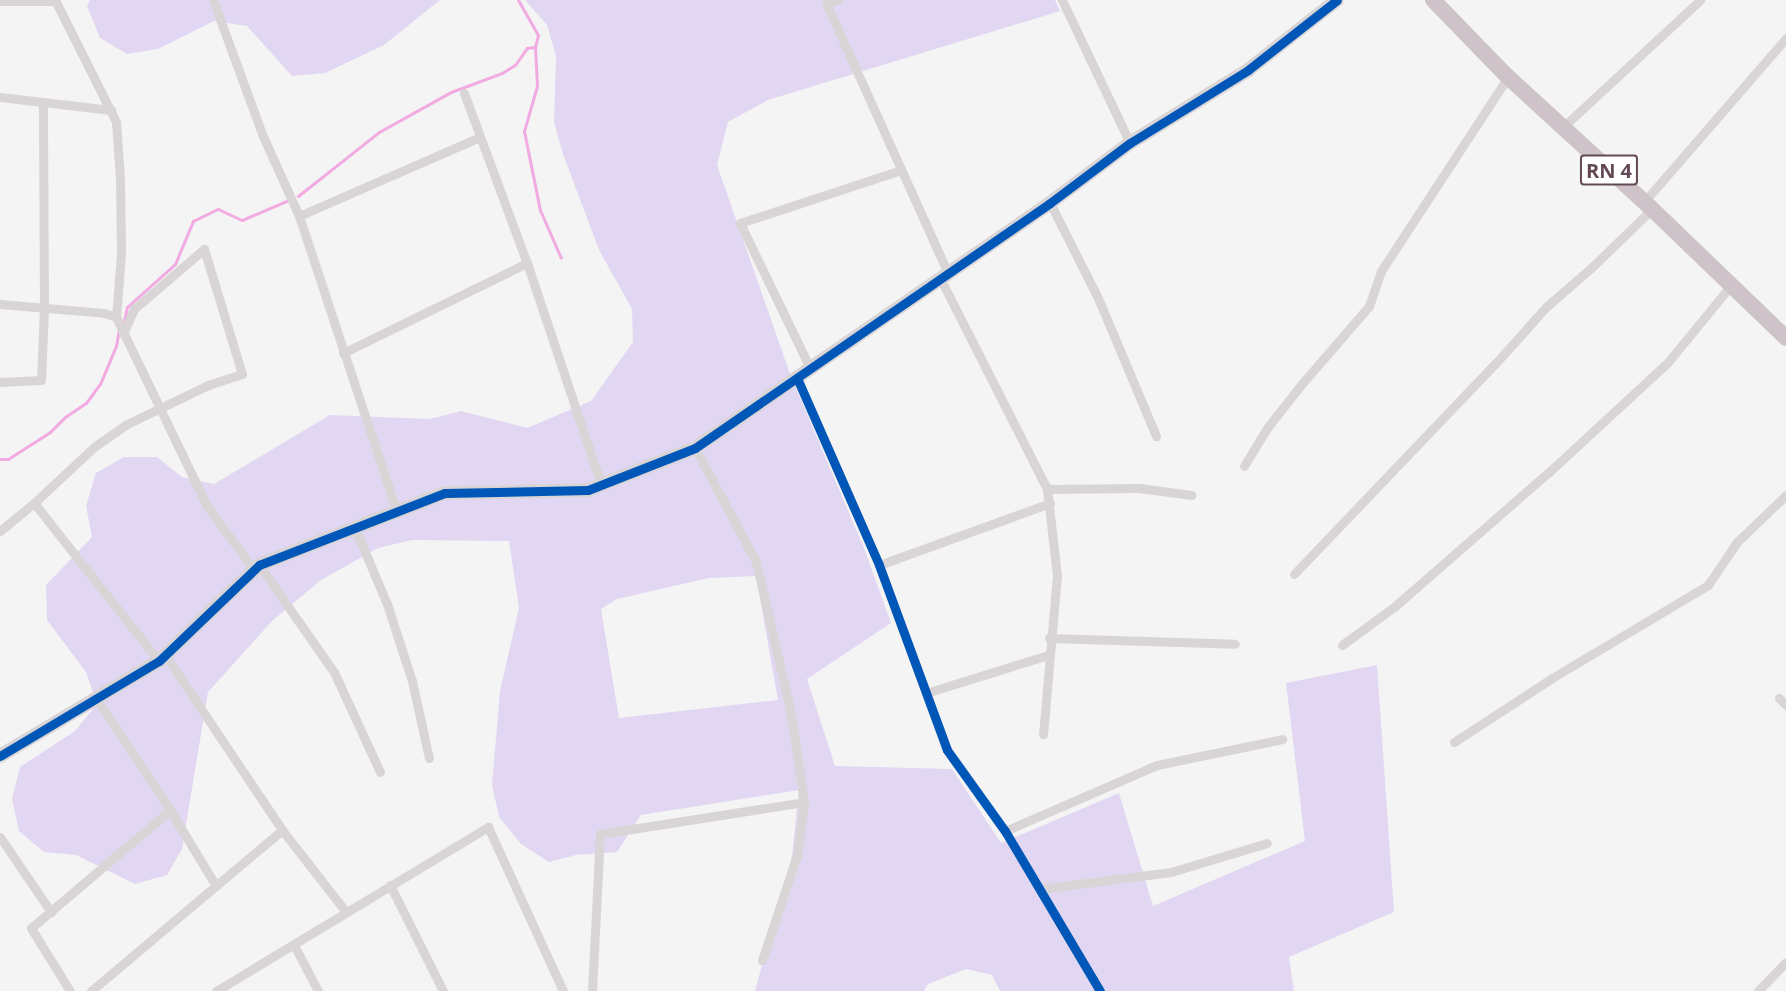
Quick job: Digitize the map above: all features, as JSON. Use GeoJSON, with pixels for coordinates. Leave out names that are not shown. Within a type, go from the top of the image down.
{"type":"FeatureCollection","features":[{"type":"Feature","properties":{"kind":"highway","name":"RN 4"},"geometry":{"type":"LineString","coordinates":[[1433,0],[1508,77],[1732,284],[1786,339]]}},
{"type":"Feature","properties":{"kind":"street"},"geometry":{"type":"LineString","coordinates":[[0,1],[55,0],[111,110],[116,122],[120,178],[120,326],[159,411],[207,506],[257,567],[333,672],[380,772]]}},
{"type":"Feature","properties":{"kind":"street"},"geometry":{"type":"LineString","coordinates":[[213,0],[262,134],[299,216],[396,510]]}},
{"type":"Feature","properties":{"kind":"street"},"geometry":{"type":"LineString","coordinates":[[837,0],[826,3],[901,170],[944,275],[1047,489],[1057,575],[1049,638],[1043,734]]}},
{"type":"Feature","properties":{"kind":"street"},"geometry":{"type":"LineString","coordinates":[[1062,0],[1130,143]]}},
{"type":"Feature","properties":{"kind":"street"},"geometry":{"type":"LineString","coordinates":[[0,756],[162,658],[257,567],[354,526],[445,493],[588,490],[602,487],[695,448],[1050,203],[1130,143],[1248,70],[1336,0]]}},
{"type":"Feature","properties":{"kind":"street"},"geometry":{"type":"LineString","coordinates":[[1563,127],[1700,0]]}},
{"type":"Feature","properties":{"kind":"street"},"geometry":{"type":"LineString","coordinates":[[1294,574],[1496,364],[1546,307],[1591,268],[1648,205],[1786,38]]}},
{"type":"Feature","properties":{"kind":"street"},"geometry":{"type":"LineString","coordinates":[[1244,466],[1267,428],[1369,306],[1381,271],[1508,77]]}},
{"type":"Feature","properties":{"kind":"street"},"geometry":{"type":"LineString","coordinates":[[464,93],[527,263],[602,487]]}},
{"type":"Feature","properties":{"kind":"street"},"geometry":{"type":"LineString","coordinates":[[0,97],[111,110]]}},
{"type":"Feature","properties":{"kind":"street"},"geometry":{"type":"LineString","coordinates":[[0,382],[41,380],[44,308],[43,102]]}},
{"type":"Feature","properties":{"kind":"street"},"geometry":{"type":"LineString","coordinates":[[299,216],[480,137]]}},
{"type":"Feature","properties":{"kind":"street"},"geometry":{"type":"LineString","coordinates":[[810,368],[740,224],[901,170]]}},
{"type":"Feature","properties":{"kind":"street"},"geometry":{"type":"LineString","coordinates":[[1050,203],[1098,298],[1156,436]]}},
{"type":"Feature","properties":{"kind":"street"},"geometry":{"type":"LineString","coordinates":[[0,531],[94,447],[125,425],[159,411],[208,385],[243,374],[204,249],[134,309],[120,326]]}},
{"type":"Feature","properties":{"kind":"street"},"geometry":{"type":"LineString","coordinates":[[344,353],[527,263]]}},
{"type":"Feature","properties":{"kind":"street"},"geometry":{"type":"LineString","coordinates":[[1342,645],[1395,607],[1566,457],[1668,362],[1732,284]]}},
{"type":"Feature","properties":{"kind":"street"},"geometry":{"type":"LineString","coordinates":[[0,304],[104,313],[120,326]]}},
{"type":"Feature","properties":{"kind":"street"},"geometry":{"type":"LineString","coordinates":[[796,378],[879,565],[947,750],[1005,831],[1100,991]]}},
{"type":"Feature","properties":{"kind":"street"},"geometry":{"type":"LineString","coordinates":[[695,448],[756,562],[791,714],[804,802],[797,855],[762,960]]}},
{"type":"Feature","properties":{"kind":"street"},"geometry":{"type":"LineString","coordinates":[[1047,489],[1139,488],[1192,495]]}},
{"type":"Feature","properties":{"kind":"street"},"geometry":{"type":"LineString","coordinates":[[1454,742],[1552,678],[1708,585],[1737,542],[1786,495]]}},
{"type":"Feature","properties":{"kind":"street"},"geometry":{"type":"LineString","coordinates":[[34,503],[162,658],[282,830],[346,912]]}},
{"type":"Feature","properties":{"kind":"street"},"geometry":{"type":"LineString","coordinates":[[879,565],[1050,503]]}},
{"type":"Feature","properties":{"kind":"street"},"geometry":{"type":"LineString","coordinates":[[354,526],[387,604],[412,681],[429,758]]}},
{"type":"Feature","properties":{"kind":"street"},"geometry":{"type":"LineString","coordinates":[[1049,638],[1235,644]]}},
{"type":"Feature","properties":{"kind":"street"},"geometry":{"type":"LineString","coordinates":[[926,693],[1048,655]]}},
{"type":"Feature","properties":{"kind":"street"},"geometry":{"type":"LineString","coordinates":[[96,698],[170,810],[216,886]]}},
{"type":"Feature","properties":{"kind":"street"},"geometry":{"type":"LineString","coordinates":[[1005,831],[1157,765],[1282,739]]}},
{"type":"Feature","properties":{"kind":"street"},"geometry":{"type":"LineString","coordinates":[[592,991],[600,834],[804,802]]}},
{"type":"Feature","properties":{"kind":"street"},"geometry":{"type":"LineString","coordinates":[[70,991],[31,928],[170,810]]}},
{"type":"Feature","properties":{"kind":"street"},"geometry":{"type":"LineString","coordinates":[[216,991],[488,827],[563,991]]}},
{"type":"Feature","properties":{"kind":"street"},"geometry":{"type":"LineString","coordinates":[[91,991],[282,830]]}},
{"type":"Feature","properties":{"kind":"street"},"geometry":{"type":"LineString","coordinates":[[0,837],[51,912]]}},
{"type":"Feature","properties":{"kind":"street"},"geometry":{"type":"LineString","coordinates":[[1040,889],[1171,872],[1267,843]]}},
{"type":"Feature","properties":{"kind":"street"},"geometry":{"type":"LineString","coordinates":[[390,885],[443,991]]}},
{"type":"Feature","properties":{"kind":"street"},"geometry":{"type":"LineString","coordinates":[[294,945],[318,991]]}},
{"type":"Feature","properties":{"kind":"street"},"geometry":{"type":"LineString","coordinates":[[1758,991],[1785,964]]}},
{"type":"Feature","properties":{"kind":"shaded area"},"geometry":{"type":"Polygon","coordinates":[[[90,0],[440,0],[384,45],[325,73],[292,76],[247,26],[214,21],[158,49],[127,54],[100,38],[87,6],[90,0]]]}},
{"type":"Feature","properties":{"kind":"shaded area"},"geometry":{"type":"Polygon","coordinates":[[[525,0],[1055,0],[1060,11],[768,100],[728,122],[717,165],[790,374],[864,548],[891,623],[807,679],[835,766],[952,769],[1001,843],[1119,793],[1153,906],[1305,841],[1286,683],[1377,665],[1394,912],[1289,957],[1294,991],[1000,991],[992,975],[966,969],[928,984],[924,991],[755,991],[792,856],[799,790],[641,815],[617,852],[576,855],[549,862],[521,844],[499,817],[492,785],[500,691],[519,608],[509,541],[412,540],[378,548],[321,580],[272,621],[208,692],[182,849],[167,875],[135,884],[76,855],[44,852],[19,831],[12,799],[20,767],[75,731],[97,704],[86,672],[47,620],[46,585],[92,537],[86,506],[96,473],[124,457],[157,457],[182,477],[214,484],[330,415],[430,419],[461,411],[527,428],[591,401],[633,342],[632,309],[599,250],[563,154],[554,122],[556,56],[547,25],[525,0]],[[756,576],[709,578],[617,599],[601,609],[619,718],[778,700],[756,576]]]}},
{"type":"Feature","properties":{"kind":"waterway"},"geometry":{"type":"LineString","coordinates":[[298,196],[379,132],[451,92],[502,73],[515,65],[527,48],[535,47],[538,35],[518,0]]}},
{"type":"Feature","properties":{"kind":"waterway"},"geometry":{"type":"LineString","coordinates":[[535,47],[537,86],[524,131],[540,210],[561,258]]}},
{"type":"Feature","properties":{"kind":"waterway"},"geometry":{"type":"LineString","coordinates":[[124,321],[127,307],[175,264],[193,221],[218,209],[242,220],[289,200]]}},
{"type":"Feature","properties":{"kind":"waterway"},"geometry":{"type":"LineString","coordinates":[[0,459],[8,459],[50,432],[65,417],[86,403],[100,384],[116,346],[119,329]]}},
{"type":"Feature","properties":{"kind":"cycle path"},"geometry":{"type":"LineString","coordinates":[[0,756],[159,661],[259,565],[445,493],[588,490],[695,448],[1050,203],[1130,143],[1248,70],[1337,0]]}},
{"type":"Feature","properties":{"kind":"cycle path"},"geometry":{"type":"LineString","coordinates":[[797,378],[879,565],[947,750],[1005,831],[1100,991]]}}]}
